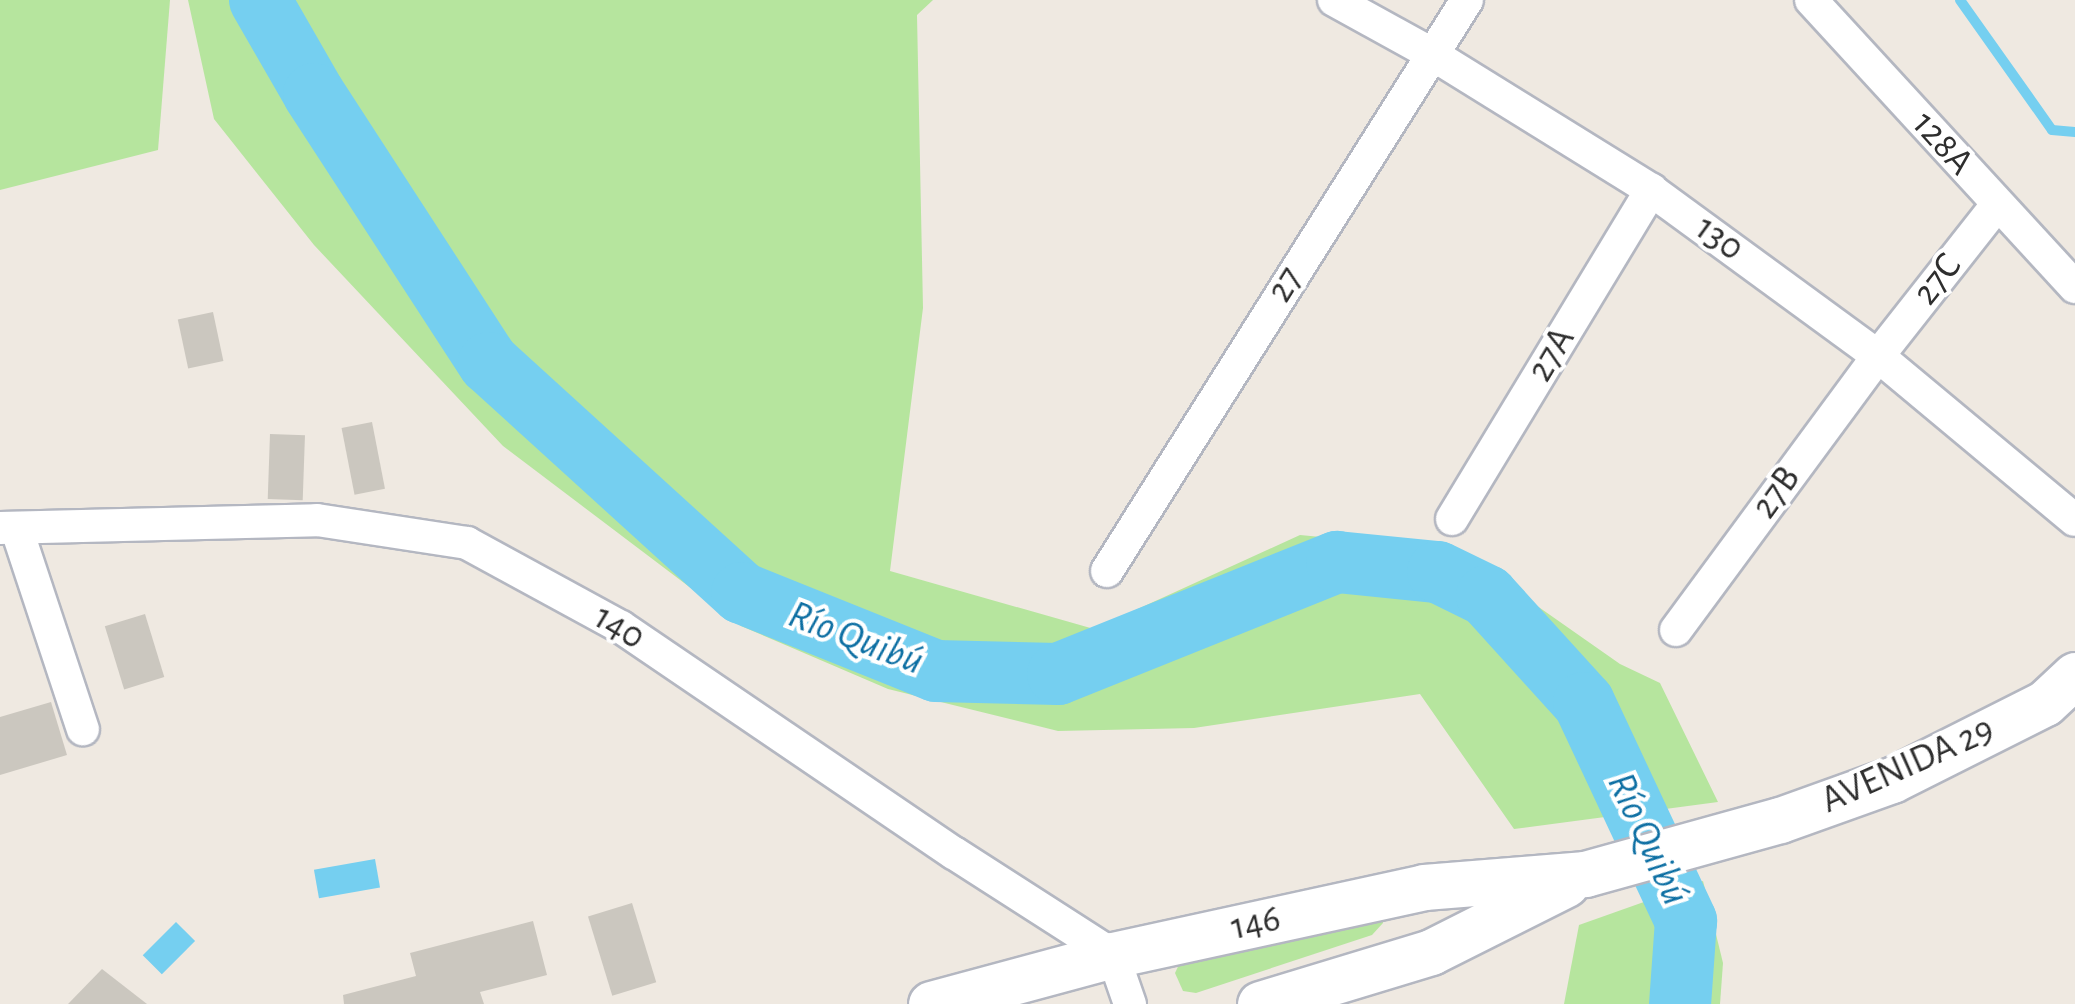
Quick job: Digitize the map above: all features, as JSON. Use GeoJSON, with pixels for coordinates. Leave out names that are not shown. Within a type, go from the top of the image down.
{"type":"FeatureCollection","features":[{"type":"Feature","properties":{"kind":"street","name":"130"},"geometry":{"type":"LineString","coordinates":[[1334,0],[1432,54],[1651,190],[1878,356],[2075,520]]}},
{"type":"Feature","properties":{"kind":"street","name":"27"},"geometry":{"type":"LineString","coordinates":[[1107,571],[1467,0]]}},
{"type":"Feature","properties":{"kind":"street","name":"128A"},"geometry":{"type":"LineString","coordinates":[[1811,0],[2075,287]]}},
{"type":"Feature","properties":{"kind":"street","name":"27A"},"geometry":{"type":"LineString","coordinates":[[1452,519],[1651,190]]}},
{"type":"Feature","properties":{"kind":"street","name":"27C"},"geometry":{"type":"LineString","coordinates":[[1878,356],[1998,205]]}},
{"type":"Feature","properties":{"kind":"street","name":"27B"},"geometry":{"type":"LineString","coordinates":[[1676,630],[1878,356]]}},
{"type":"Feature","properties":{"kind":"street","name":"140"},"geometry":{"type":"LineString","coordinates":[[8,529],[318,520],[467,542],[621,626],[1113,956]]}},
{"type":"Feature","properties":{"kind":"street"},"geometry":{"type":"LineString","coordinates":[[8,529],[84,729]]}},
{"type":"Feature","properties":{"kind":"street","name":"AVENIDA 29"},"geometry":{"type":"LineString","coordinates":[[1728,834],[1892,780],[2046,703],[2075,675]]}},
{"type":"Feature","properties":{"kind":"street","name":"146"},"geometry":{"type":"LineString","coordinates":[[931,1004],[1113,956],[1424,887],[1585,874],[1728,834]]}},
{"type":"Feature","properties":{"kind":"street","name":"146"},"geometry":{"type":"LineString","coordinates":[[1260,1004],[1432,952],[1585,874]]}},
{"type":"Feature","properties":{"kind":"street"},"geometry":{"type":"LineString","coordinates":[[1113,956],[1130,1004]]}},
{"type":"Feature","properties":{"kind":"green space"},"geometry":{"type":"Polygon","coordinates":[[[0,0],[170,0],[158,150],[0,190],[0,0]]]}},
{"type":"Feature","properties":{"kind":"green space"},"geometry":{"type":"Polygon","coordinates":[[[188,0],[933,0],[917,15],[923,308],[890,571],[1094,629],[1300,535],[1457,550],[1620,664],[1660,683],[1718,802],[1514,829],[1420,694],[1194,728],[1058,731],[888,689],[741,626],[503,446],[314,245],[214,119],[188,0]]]}},
{"type":"Feature","properties":{"kind":"green space"},"geometry":{"type":"Polygon","coordinates":[[[1703,881],[1723,963],[1720,1004],[1564,1004],[1579,925],[1703,881]]]}},
{"type":"Feature","properties":{"kind":"green space"},"geometry":{"type":"Polygon","coordinates":[[[1382,910],[1383,923],[1372,935],[1196,993],[1183,991],[1175,973],[1183,956],[1382,910]]]}},
{"type":"Feature","properties":{"kind":"water"},"geometry":{"type":"Polygon","coordinates":[[[375,859],[380,888],[319,898],[314,870],[375,859]]]}},
{"type":"Feature","properties":{"kind":"water"},"geometry":{"type":"Polygon","coordinates":[[[176,922],[195,941],[162,974],[143,955],[176,922]]]}},
{"type":"Feature","properties":{"kind":"building"},"geometry":{"type":"Polygon","coordinates":[[[213,312],[223,361],[188,368],[178,319],[213,312]]]}},
{"type":"Feature","properties":{"kind":"building"},"geometry":{"type":"Polygon","coordinates":[[[372,422],[385,489],[355,495],[342,428],[372,422]]]}},
{"type":"Feature","properties":{"kind":"building"},"geometry":{"type":"Polygon","coordinates":[[[270,434],[305,435],[303,500],[268,499],[270,434]]]}},
{"type":"Feature","properties":{"kind":"building"},"geometry":{"type":"Polygon","coordinates":[[[145,614],[164,677],[124,689],[105,626],[145,614]]]}},
{"type":"Feature","properties":{"kind":"building"},"geometry":{"type":"Polygon","coordinates":[[[51,702],[67,755],[0,775],[0,717],[51,702]]]}},
{"type":"Feature","properties":{"kind":"building"},"geometry":{"type":"Polygon","coordinates":[[[632,903],[656,982],[612,996],[588,916],[632,903]]]}},
{"type":"Feature","properties":{"kind":"building"},"geometry":{"type":"Polygon","coordinates":[[[533,921],[547,975],[480,992],[484,1004],[344,1004],[343,995],[416,976],[410,953],[533,921]]]}},
{"type":"Feature","properties":{"kind":"building"},"geometry":{"type":"Polygon","coordinates":[[[102,969],[147,1004],[68,1004],[102,969]]]}},
{"type":"Feature","properties":{"kind":"waterway","name":"Río Quibú"},"geometry":{"type":"LineString","coordinates":[[260,0],[314,94],[489,363],[742,593],[936,671],[1058,674],[1337,562],[1438,572],[1487,596],[1584,703],[1686,921],[1680,1004]]}},
{"type":"Feature","properties":{"kind":"waterway"},"geometry":{"type":"LineString","coordinates":[[1960,0],[2052,130],[2075,132]]}}]}
